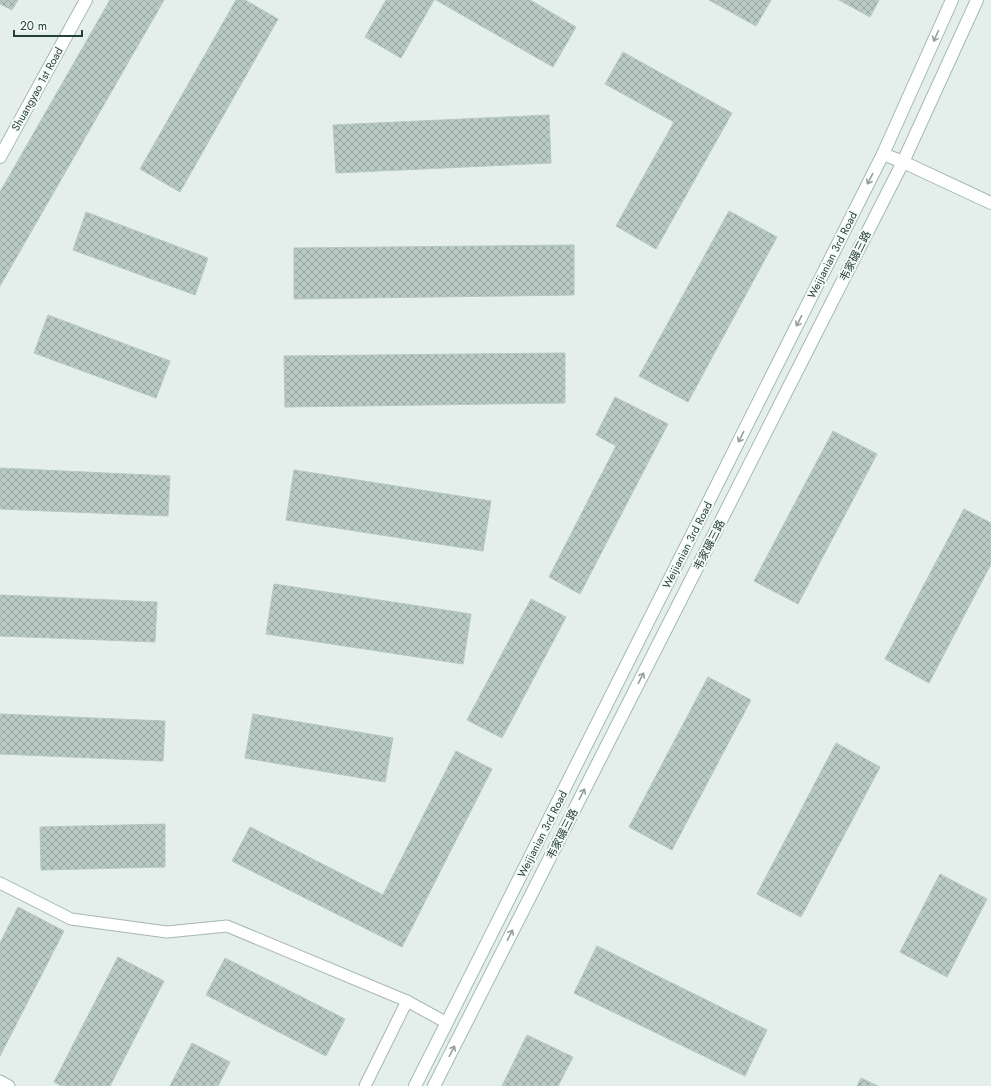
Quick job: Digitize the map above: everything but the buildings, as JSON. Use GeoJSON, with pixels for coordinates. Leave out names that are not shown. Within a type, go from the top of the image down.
{"type":"FeatureCollection","features":[{"type":"Feature","properties":{"kind":"main road","name":"Shuangyao 1st Road"},"geometry":{"type":"LineString","coordinates":[[0,157],[86,0]]}},
{"type":"Feature","properties":{"kind":"main road","name":"Weijianian 3rd Road"},"geometry":{"type":"LineString","coordinates":[[415,1086],[883,154],[952,0]]}},
{"type":"Feature","properties":{"kind":"main road","name":"韦家碾三路"},"geometry":{"type":"LineString","coordinates":[[434,1086],[903,162],[977,0]]}},
{"type":"Feature","properties":{"kind":"main road"},"geometry":{"type":"LineString","coordinates":[[883,154],[991,204]]}},
{"type":"Feature","properties":{"kind":"lane"},"geometry":{"type":"LineString","coordinates":[[0,883],[71,920],[167,932],[227,926],[407,1001],[447,1023]]}},
{"type":"Feature","properties":{"kind":"lane"},"geometry":{"type":"LineString","coordinates":[[366,1086],[407,1001]]}},
{"type":"Feature","properties":{"kind":"lane"},"geometry":{"type":"LineString","coordinates":[[0,1081],[9,1086]]}}]}
